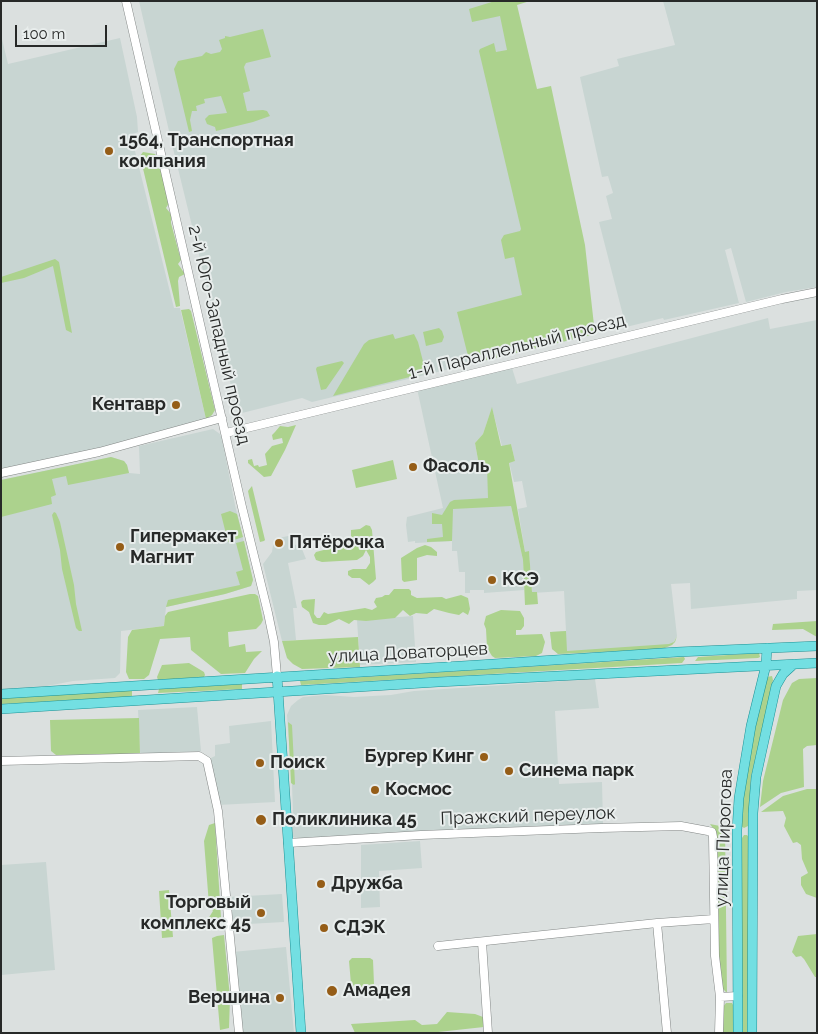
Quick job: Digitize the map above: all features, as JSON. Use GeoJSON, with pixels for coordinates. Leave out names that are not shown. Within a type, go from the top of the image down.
{"type":"FeatureCollection","features":[{"type":"Feature","properties":{"kind":"main road","name":"улица Доваторцев"},"geometry":{"type":"LineString","coordinates":[[1,694],[677,652],[817,646]]}},
{"type":"Feature","properties":{"kind":"main road","name":"улица Пирогова"},"geometry":{"type":"LineString","coordinates":[[738,1033],[737,830],[743,766],[766,665],[767,648]]}},
{"type":"Feature","properties":{"kind":"main road","name":"улица Доваторцев"},"geometry":{"type":"LineString","coordinates":[[1,709],[278,691],[817,662]]}},
{"type":"Feature","properties":{"kind":"main road","name":"улица Пирогова"},"geometry":{"type":"LineString","coordinates":[[752,1033],[753,830],[756,777],[776,686],[783,674],[794,664]]}},
{"type":"Feature","properties":{"kind":"main road"},"geometry":{"type":"LineString","coordinates":[[277,676],[301,1033]]}},
{"type":"Feature","properties":{"kind":"main road"},"geometry":{"type":"LineString","coordinates":[[737,830],[753,830]]}},
{"type":"Feature","properties":{"kind":"street","name":"2-й Юго-Западный проезд"},"geometry":{"type":"LineString","coordinates":[[126,1],[273,633],[277,676]]}},
{"type":"Feature","properties":{"kind":"street","name":"1-й Параллельный проезд"},"geometry":{"type":"LineString","coordinates":[[226,433],[817,292]]}},
{"type":"Feature","properties":{"kind":"street"},"geometry":{"type":"LineString","coordinates":[[1,473],[99,452],[222,418]]}},
{"type":"Feature","properties":{"kind":"street"},"geometry":{"type":"LineString","coordinates":[[1,761],[199,756],[207,761],[218,811],[239,1033]]}},
{"type":"Feature","properties":{"kind":"street","name":"Пражский переулок"},"geometry":{"type":"LineString","coordinates":[[288,843],[421,835],[682,826],[712,832],[714,919]]}},
{"type":"Feature","properties":{"kind":"street"},"geometry":{"type":"LineString","coordinates":[[438,946],[657,923],[714,919],[715,956],[720,997],[719,1033]]}},
{"type":"Feature","properties":{"kind":"street"},"geometry":{"type":"LineString","coordinates":[[657,923],[667,1033]]}},
{"type":"Feature","properties":{"kind":"street"},"geometry":{"type":"LineString","coordinates":[[482,942],[488,1033]]}},
{"type":"Feature","properties":{"kind":"street"},"geometry":{"type":"LineString","coordinates":[[720,997],[738,996]]}},
{"type":"Feature","properties":{"kind":"shaded area"},"geometry":{"type":"Polygon","coordinates":[[[139,1],[514,1],[592,335],[312,402],[302,398],[238,414],[139,1]]]}},
{"type":"Feature","properties":{"kind":"shaded area"},"geometry":{"type":"Polygon","coordinates":[[[663,1],[817,1],[817,287],[786,292],[746,302],[731,248],[725,250],[739,303],[626,327],[599,222],[612,219],[606,196],[613,193],[608,176],[602,177],[580,77],[619,66],[617,59],[675,45],[663,1]]]}},
{"type":"Feature","properties":{"kind":"shaded area"},"geometry":{"type":"Polygon","coordinates":[[[1,35],[8,64],[120,38],[137,117],[138,132],[131,135],[174,308],[180,308],[206,419],[106,447],[1,470],[1,35]]]}},
{"type":"Feature","properties":{"kind":"shaded area"},"geometry":{"type":"Polygon","coordinates":[[[768,318],[770,329],[817,320],[817,590],[797,591],[797,599],[691,609],[690,583],[671,584],[677,636],[672,645],[662,649],[558,654],[552,649],[550,632],[566,631],[564,591],[532,593],[529,552],[525,552],[518,509],[527,507],[522,481],[514,482],[509,462],[515,461],[511,444],[502,446],[492,408],[483,434],[475,443],[479,465],[489,465],[511,506],[523,560],[524,590],[484,593],[484,590],[470,590],[470,593],[465,593],[465,572],[459,572],[457,551],[452,551],[452,541],[408,542],[407,517],[443,508],[418,393],[419,388],[512,368],[517,384],[768,318]]]}},
{"type":"Feature","properties":{"kind":"shaded area"},"geometry":{"type":"Polygon","coordinates":[[[213,429],[220,434],[222,439],[253,580],[251,586],[225,594],[166,607],[164,626],[121,631],[120,673],[115,678],[1,689],[1,480],[111,457],[124,461],[129,473],[140,474],[139,446],[213,429]]]}},
{"type":"Feature","properties":{"kind":"shaded area"},"geometry":{"type":"Polygon","coordinates":[[[293,535],[295,545],[300,544],[306,559],[288,563],[297,608],[293,608],[296,640],[282,641],[263,564],[272,552],[274,539],[293,535]]]}},
{"type":"Feature","properties":{"kind":"shaded area"},"geometry":{"type":"Polygon","coordinates":[[[413,616],[416,662],[360,665],[357,620],[413,616]]]}},
{"type":"Feature","properties":{"kind":"shaded area"},"geometry":{"type":"Polygon","coordinates":[[[595,679],[599,708],[555,711],[559,784],[602,782],[603,824],[298,839],[293,837],[291,818],[293,812],[292,785],[287,715],[291,706],[303,697],[391,695],[414,691],[595,679]]]}},
{"type":"Feature","properties":{"kind":"shaded area"},"geometry":{"type":"Polygon","coordinates":[[[197,707],[201,751],[140,754],[138,710],[197,707]]]}},
{"type":"Feature","properties":{"kind":"shaded area"},"geometry":{"type":"Polygon","coordinates":[[[271,721],[275,802],[218,805],[209,759],[215,756],[215,745],[230,743],[229,726],[271,721]]]}},
{"type":"Feature","properties":{"kind":"shaded area"},"geometry":{"type":"Polygon","coordinates":[[[420,841],[422,868],[379,871],[380,907],[361,908],[361,845],[420,841]]]}},
{"type":"Feature","properties":{"kind":"shaded area"},"geometry":{"type":"Polygon","coordinates":[[[46,862],[55,970],[1,975],[1,865],[46,862]]]}},
{"type":"Feature","properties":{"kind":"shaded area"},"geometry":{"type":"Polygon","coordinates":[[[282,894],[284,922],[230,925],[228,897],[282,894]]]}},
{"type":"Feature","properties":{"kind":"shaded area"},"geometry":{"type":"Polygon","coordinates":[[[286,947],[294,1033],[240,1033],[232,952],[286,947]]]}},
{"type":"Feature","properties":{"kind":"green space"},"geometry":{"type":"Polygon","coordinates":[[[495,1],[530,1],[517,5],[537,89],[551,86],[585,245],[595,334],[470,364],[457,312],[522,295],[514,257],[505,259],[501,240],[504,235],[520,231],[521,229],[479,51],[494,43],[496,52],[507,50],[500,16],[472,22],[469,9],[495,1]]]}},
{"type":"Feature","properties":{"kind":"green space"},"geometry":{"type":"Polygon","coordinates":[[[263,29],[271,57],[246,63],[244,67],[250,91],[243,93],[247,111],[263,110],[267,111],[270,116],[216,131],[215,127],[207,124],[205,119],[209,115],[227,113],[221,96],[204,99],[205,103],[196,106],[197,111],[192,111],[190,120],[192,131],[189,132],[174,69],[178,61],[202,56],[206,52],[211,54],[220,52],[222,49],[219,40],[225,38],[225,36],[230,37],[263,29]]]}},
{"type":"Feature","properties":{"kind":"green space"},"geometry":{"type":"Polygon","coordinates":[[[143,152],[155,154],[159,160],[169,203],[166,208],[171,214],[171,223],[181,260],[178,264],[185,274],[179,277],[180,306],[176,307],[140,156],[143,152]]]}},
{"type":"Feature","properties":{"kind":"green space"},"geometry":{"type":"Polygon","coordinates":[[[55,259],[59,262],[72,333],[66,330],[53,266],[24,278],[1,283],[1,277],[55,259]]]}},
{"type":"Feature","properties":{"kind":"green space"},"geometry":{"type":"Polygon","coordinates":[[[189,309],[215,410],[206,419],[181,310],[189,309]]]}},
{"type":"Feature","properties":{"kind":"green space"},"geometry":{"type":"Polygon","coordinates":[[[439,328],[444,337],[442,342],[426,346],[423,332],[439,328]]]}},
{"type":"Feature","properties":{"kind":"green space"},"geometry":{"type":"Polygon","coordinates":[[[393,334],[395,339],[414,334],[426,373],[333,396],[364,344],[369,340],[393,334]]]}},
{"type":"Feature","properties":{"kind":"green space"},"geometry":{"type":"Polygon","coordinates":[[[342,361],[344,363],[326,389],[321,390],[317,367],[342,361]]]}},
{"type":"Feature","properties":{"kind":"green space"},"geometry":{"type":"Polygon","coordinates":[[[492,407],[501,446],[511,444],[515,461],[509,463],[525,552],[529,551],[532,592],[537,592],[538,604],[525,605],[523,560],[511,506],[453,509],[452,541],[427,542],[427,539],[443,537],[442,524],[432,524],[432,513],[442,515],[450,502],[454,500],[488,498],[487,466],[479,465],[475,443],[483,434],[492,407]]]}},
{"type":"Feature","properties":{"kind":"green space"},"geometry":{"type":"Polygon","coordinates":[[[296,425],[271,476],[264,477],[248,463],[248,460],[252,459],[254,466],[267,465],[265,454],[272,446],[283,443],[282,438],[273,440],[272,435],[280,426],[296,425]]]}},
{"type":"Feature","properties":{"kind":"green space"},"geometry":{"type":"Polygon","coordinates":[[[111,457],[124,461],[129,473],[68,485],[66,476],[52,479],[56,495],[51,497],[52,504],[1,517],[1,480],[111,457]]]}},
{"type":"Feature","properties":{"kind":"green space"},"geometry":{"type":"Polygon","coordinates":[[[393,460],[397,479],[356,488],[352,470],[393,460]]]}},
{"type":"Feature","properties":{"kind":"green space"},"geometry":{"type":"Polygon","coordinates":[[[252,486],[265,540],[260,542],[248,491],[252,486]]]}},
{"type":"Feature","properties":{"kind":"green space"},"geometry":{"type":"Polygon","coordinates":[[[230,511],[237,514],[243,537],[228,542],[221,514],[230,511]]]}},
{"type":"Feature","properties":{"kind":"green space"},"geometry":{"type":"Polygon","coordinates":[[[54,512],[60,522],[82,631],[76,628],[62,569],[52,515],[54,512]]]}},
{"type":"Feature","properties":{"kind":"green space"},"geometry":{"type":"Polygon","coordinates":[[[366,525],[370,526],[372,530],[376,579],[369,585],[360,578],[352,578],[348,575],[348,571],[353,569],[366,569],[370,563],[370,557],[366,550],[363,556],[357,560],[322,562],[316,560],[314,555],[316,552],[354,542],[351,539],[351,530],[360,529],[366,525]]]}},
{"type":"Feature","properties":{"kind":"green space"},"geometry":{"type":"Polygon","coordinates":[[[244,541],[253,580],[251,586],[225,594],[166,607],[168,600],[240,585],[236,572],[243,570],[236,543],[244,541]]]}},
{"type":"Feature","properties":{"kind":"green space"},"geometry":{"type":"Polygon","coordinates":[[[425,545],[437,552],[437,556],[427,555],[417,558],[417,580],[404,582],[402,580],[401,558],[425,545]]]}},
{"type":"Feature","properties":{"kind":"green space"},"geometry":{"type":"Polygon","coordinates":[[[394,589],[409,589],[411,595],[417,598],[442,597],[446,599],[461,595],[468,598],[470,609],[468,615],[463,612],[459,615],[434,609],[427,614],[416,613],[410,616],[403,610],[395,618],[366,621],[354,620],[349,624],[339,619],[326,625],[319,625],[313,623],[309,612],[302,607],[301,602],[303,600],[315,599],[314,614],[317,618],[320,618],[324,612],[328,614],[365,608],[372,610],[377,607],[374,602],[376,598],[389,595],[394,589]]]}},
{"type":"Feature","properties":{"kind":"green space"},"geometry":{"type":"Polygon","coordinates":[[[250,594],[258,596],[263,620],[261,624],[256,629],[228,632],[229,647],[245,644],[246,652],[262,651],[245,673],[221,674],[191,650],[190,637],[160,639],[149,675],[144,679],[129,679],[126,672],[128,637],[132,630],[164,626],[165,616],[168,612],[250,594]]]}},
{"type":"Feature","properties":{"kind":"green space"},"geometry":{"type":"Polygon","coordinates":[[[501,610],[520,611],[524,618],[524,626],[521,630],[516,630],[516,635],[542,634],[545,642],[542,653],[536,656],[495,658],[492,656],[487,648],[484,624],[486,616],[501,610]]]}},
{"type":"Feature","properties":{"kind":"green space"},"geometry":{"type":"Polygon","coordinates":[[[817,621],[817,637],[803,629],[772,630],[773,624],[817,621]]]}},
{"type":"Feature","properties":{"kind":"green space"},"geometry":{"type":"Polygon","coordinates":[[[566,631],[567,651],[669,644],[674,642],[677,636],[675,642],[672,645],[662,649],[558,654],[552,649],[550,632],[566,631]]]}},
{"type":"Feature","properties":{"kind":"green space"},"geometry":{"type":"Polygon","coordinates":[[[358,637],[360,667],[302,669],[287,658],[282,641],[358,637]]]}},
{"type":"Feature","properties":{"kind":"green space"},"geometry":{"type":"Polygon","coordinates":[[[759,653],[760,657],[758,658],[695,661],[698,657],[759,653]]]}},
{"type":"Feature","properties":{"kind":"green space"},"geometry":{"type":"Polygon","coordinates":[[[684,657],[685,659],[682,663],[301,685],[300,681],[684,657]]]}},
{"type":"Feature","properties":{"kind":"green space"},"geometry":{"type":"Polygon","coordinates":[[[189,663],[204,672],[204,677],[158,680],[157,677],[162,665],[189,663]]]}},
{"type":"Feature","properties":{"kind":"green space"},"geometry":{"type":"Polygon","coordinates":[[[772,676],[771,690],[751,777],[748,826],[744,828],[741,826],[742,795],[748,753],[767,677],[772,676]]]}},
{"type":"Feature","properties":{"kind":"green space"},"geometry":{"type":"Polygon","coordinates":[[[817,678],[817,745],[807,746],[803,749],[804,787],[781,793],[760,807],[763,781],[783,700],[792,683],[799,679],[817,678]]]}},
{"type":"Feature","properties":{"kind":"green space"},"geometry":{"type":"Polygon","coordinates":[[[242,684],[242,689],[158,693],[159,689],[242,684]]]}},
{"type":"Feature","properties":{"kind":"green space"},"geometry":{"type":"Polygon","coordinates":[[[132,690],[132,697],[1,704],[1,698],[132,690]]]}},
{"type":"Feature","properties":{"kind":"green space"},"geometry":{"type":"Polygon","coordinates":[[[139,718],[140,754],[56,755],[51,751],[50,720],[139,718]]]}},
{"type":"Feature","properties":{"kind":"green space"},"geometry":{"type":"Polygon","coordinates":[[[288,722],[292,725],[294,785],[291,783],[288,722]]]}},
{"type":"Feature","properties":{"kind":"green space"},"geometry":{"type":"Polygon","coordinates":[[[807,789],[817,789],[817,898],[806,894],[801,885],[801,877],[808,873],[802,859],[801,845],[797,842],[793,843],[784,826],[786,818],[783,811],[761,812],[783,796],[807,789]]]}},
{"type":"Feature","properties":{"kind":"green space"},"geometry":{"type":"Polygon","coordinates":[[[215,823],[221,918],[211,922],[212,924],[208,919],[213,911],[209,905],[204,841],[209,825],[215,823]]]}},
{"type":"Feature","properties":{"kind":"green space"},"geometry":{"type":"Polygon","coordinates":[[[710,824],[725,827],[727,993],[723,989],[718,955],[715,831],[710,824]]]}},
{"type":"Feature","properties":{"kind":"green space"},"geometry":{"type":"Polygon","coordinates":[[[744,835],[747,835],[749,838],[749,1033],[742,1033],[742,838],[744,835]]]}},
{"type":"Feature","properties":{"kind":"green space"},"geometry":{"type":"Polygon","coordinates":[[[169,890],[173,937],[162,938],[159,891],[169,890]]]}},
{"type":"Feature","properties":{"kind":"green space"},"geometry":{"type":"Polygon","coordinates":[[[817,934],[817,977],[815,977],[804,959],[801,956],[796,957],[792,952],[798,936],[817,934]]]}},
{"type":"Feature","properties":{"kind":"green space"},"geometry":{"type":"Polygon","coordinates":[[[224,935],[230,998],[229,1028],[220,1030],[212,938],[224,935]]]}},
{"type":"Feature","properties":{"kind":"green space"},"geometry":{"type":"Polygon","coordinates":[[[352,958],[370,958],[373,960],[374,984],[370,988],[355,988],[351,984],[349,961],[352,958]]]}},
{"type":"Feature","properties":{"kind":"green space"},"geometry":{"type":"Polygon","coordinates":[[[726,1003],[732,1003],[735,1009],[735,1033],[723,1033],[723,1007],[726,1003]]]}},
{"type":"Feature","properties":{"kind":"green space"},"geometry":{"type":"Polygon","coordinates":[[[447,1012],[475,1014],[483,1017],[484,1027],[429,1033],[355,1033],[351,1024],[415,1020],[422,1025],[437,1024],[447,1012]]]}},
{"type":"Feature","properties":{"kind":"place","name":"1564, Транспортная компания"},"geometry":{"type":"Point","coordinates":[109,151]}},
{"type":"Feature","properties":{"kind":"place","name":"Кентавр"},"geometry":{"type":"Point","coordinates":[176,405]}},
{"type":"Feature","properties":{"kind":"place","name":"Фасоль"},"geometry":{"type":"Point","coordinates":[413,467]}},
{"type":"Feature","properties":{"kind":"place","name":"Пятёрочка"},"geometry":{"type":"Point","coordinates":[279,543]}},
{"type":"Feature","properties":{"kind":"place","name":"Гипермакет Магнит"},"geometry":{"type":"Point","coordinates":[120,547]}},
{"type":"Feature","properties":{"kind":"place","name":"КСЭ"},"geometry":{"type":"Point","coordinates":[492,580]}},
{"type":"Feature","properties":{"kind":"place","name":"Бургер Кинг"},"geometry":{"type":"Point","coordinates":[484,757]}},
{"type":"Feature","properties":{"kind":"place","name":"Поиск"},"geometry":{"type":"Point","coordinates":[260,763]}},
{"type":"Feature","properties":{"kind":"place","name":"Синема парк"},"geometry":{"type":"Point","coordinates":[509,771]}},
{"type":"Feature","properties":{"kind":"place","name":"Космос"},"geometry":{"type":"Point","coordinates":[375,790]}},
{"type":"Feature","properties":{"kind":"place","name":"Поликлиника 45"},"geometry":{"type":"Point","coordinates":[261,820]}},
{"type":"Feature","properties":{"kind":"place","name":"Дружба"},"geometry":{"type":"Point","coordinates":[321,884]}},
{"type":"Feature","properties":{"kind":"place","name":"Торговый комплекс 45"},"geometry":{"type":"Point","coordinates":[261,913]}},
{"type":"Feature","properties":{"kind":"place","name":"СДЭК"},"geometry":{"type":"Point","coordinates":[324,928]}},
{"type":"Feature","properties":{"kind":"place","name":"Амадея"},"geometry":{"type":"Point","coordinates":[332,991]}},
{"type":"Feature","properties":{"kind":"place","name":"Вершина"},"geometry":{"type":"Point","coordinates":[280,998]}}]}
